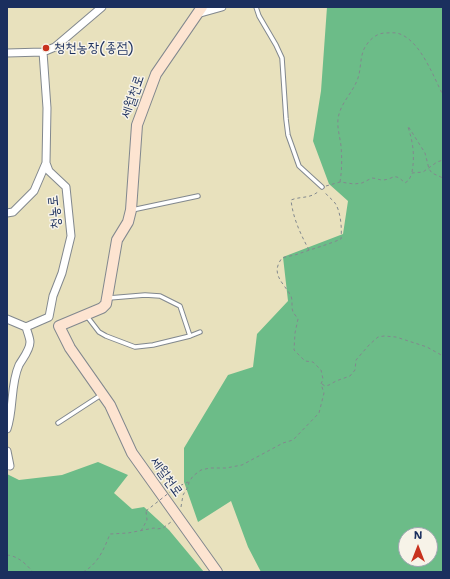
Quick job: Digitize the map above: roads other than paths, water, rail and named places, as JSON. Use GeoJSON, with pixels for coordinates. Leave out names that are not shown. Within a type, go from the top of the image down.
{"type":"FeatureCollection","features":[{"type":"Feature","properties":{"kind":"street"},"geometry":{"type":"LineString","coordinates":[[7,53],[44,52],[55,47],[102,7]]}},
{"type":"Feature","properties":{"kind":"street"},"geometry":{"type":"LineString","coordinates":[[199,11],[222,7]]}},
{"type":"Feature","properties":{"kind":"street","name":"세월천로"},"geometry":{"type":"LineString","coordinates":[[108,298],[117,240],[128,222],[131,210],[137,125],[156,74],[199,11]]}},
{"type":"Feature","properties":{"kind":"street"},"geometry":{"type":"LineString","coordinates":[[7,213],[13,212],[34,191],[46,163],[47,108],[44,52]]}},
{"type":"Feature","properties":{"kind":"street","name":"청농로"},"geometry":{"type":"LineString","coordinates":[[46,163],[49,171],[66,187],[71,236],[62,273],[53,296],[49,317]]}},
{"type":"Feature","properties":{"kind":"street"},"geometry":{"type":"LineString","coordinates":[[59,326],[102,308],[106,304],[108,298]]}},
{"type":"Feature","properties":{"kind":"street"},"geometry":{"type":"LineString","coordinates":[[7,319],[26,327],[49,317]]}},
{"type":"Feature","properties":{"kind":"street","name":"세월천로"},"geometry":{"type":"LineString","coordinates":[[49,317],[59,326],[70,348],[110,405],[132,452],[217,572]]}},
{"type":"Feature","properties":{"kind":"street"},"geometry":{"type":"LineString","coordinates":[[7,429],[10,421],[12,395],[19,366],[26,354],[30,342],[26,327]]}},
{"type":"Feature","properties":{"kind":"street"},"geometry":{"type":"LineString","coordinates":[[7,451],[10,466]]}},
{"type":"Feature","properties":{"kind":"lane"},"geometry":{"type":"LineString","coordinates":[[256,7],[259,16],[282,58],[288,135],[299,166],[322,187]]}},
{"type":"Feature","properties":{"kind":"lane"},"geometry":{"type":"LineString","coordinates":[[131,210],[198,196]]}},
{"type":"Feature","properties":{"kind":"lane"},"geometry":{"type":"LineString","coordinates":[[108,298],[145,295],[160,296],[180,306],[190,336]]}},
{"type":"Feature","properties":{"kind":"lane"},"geometry":{"type":"LineString","coordinates":[[86,314],[99,332],[135,347],[153,345],[200,332]]}},
{"type":"Feature","properties":{"kind":"lane"},"geometry":{"type":"LineString","coordinates":[[58,423],[102,394]]}},
{"type":"Feature","properties":{"kind":"place","name":"청천농장(종점)"},"geometry":{"type":"Point","coordinates":[46,48]}}]}
